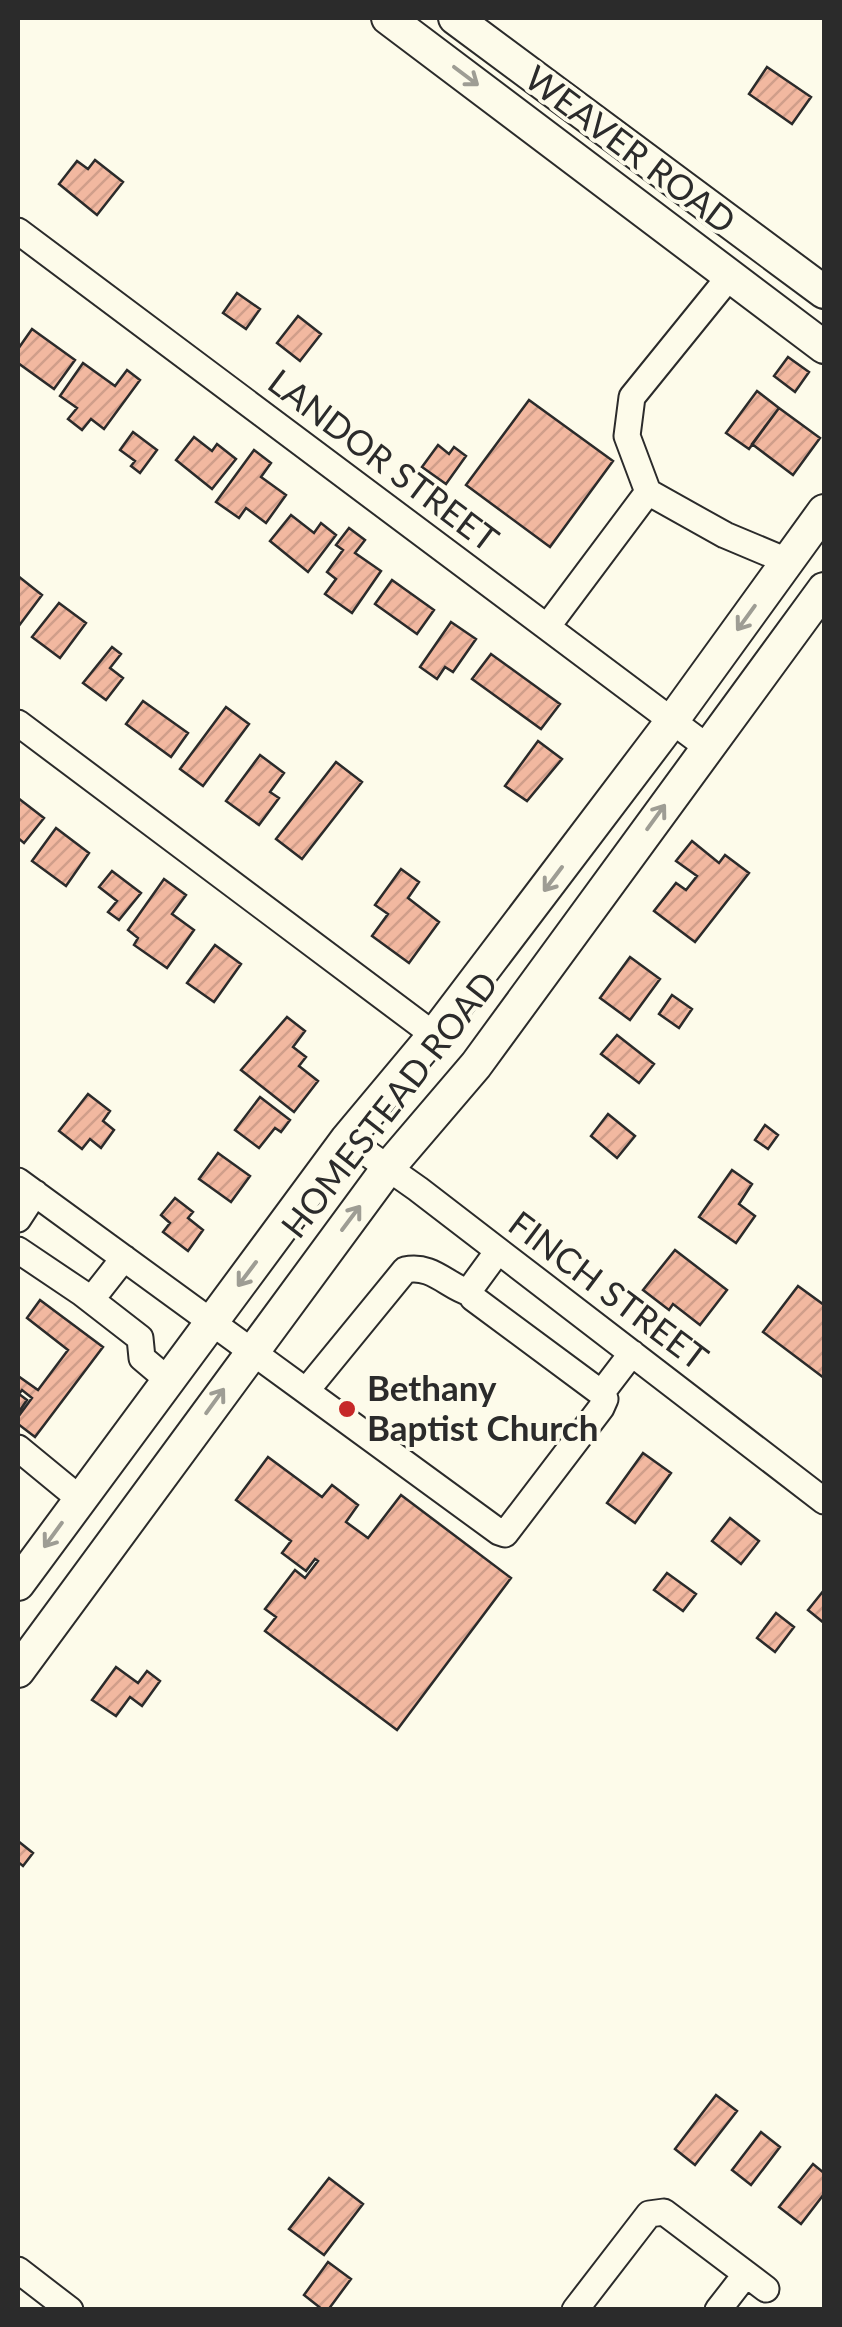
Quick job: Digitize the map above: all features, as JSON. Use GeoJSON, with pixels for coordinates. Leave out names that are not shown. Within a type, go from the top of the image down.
{"type":"FeatureCollection","features":[{"type":"Feature","properties":{"kind":"main road","name":"WEAVER ROAD"},"geometry":{"type":"LineString","coordinates":[[456,18],[823,289]]}},
{"type":"Feature","properties":{"kind":"main road","name":"WEAVER ROAD"},"geometry":{"type":"LineString","coordinates":[[400,21],[824,347]]}},
{"type":"Feature","properties":{"kind":"main road","name":"HOMESTEAD ROAD"},"geometry":{"type":"LineString","coordinates":[[18,1584],[347,1139],[434,1035],[672,721],[824,511]]}},
{"type":"Feature","properties":{"kind":"main road","name":"HOMESTEAD ROAD"},"geometry":{"type":"LineString","coordinates":[[18,1671],[388,1168],[476,1065],[824,589]]}},
{"type":"Feature","properties":{"kind":"main road"},"geometry":{"type":"LineString","coordinates":[[82,1496],[125,1523]]}},
{"type":"Feature","properties":{"kind":"street","name":"LANDOR STREET"},"geometry":{"type":"LineString","coordinates":[[18,231],[706,747]]}},
{"type":"Feature","properties":{"kind":"street"},"geometry":{"type":"LineString","coordinates":[[730,276],[632,397],[627,436],[648,492],[725,535],[787,561]]}},
{"type":"Feature","properties":{"kind":"street"},"geometry":{"type":"LineString","coordinates":[[547,628],[648,492]]}},
{"type":"Feature","properties":{"kind":"street"},"geometry":{"type":"LineString","coordinates":[[18,723],[434,1035]]}},
{"type":"Feature","properties":{"kind":"street","name":"FINCH STREET"},"geometry":{"type":"LineString","coordinates":[[347,1139],[824,1501]]}},
{"type":"Feature","properties":{"kind":"street"},"geometry":{"type":"LineString","coordinates":[[18,1219],[26,1187],[499,1532],[506,1534],[605,1399],[602,1391],[470,1293],[433,1272],[412,1268],[405,1270],[306,1391]]}},
{"type":"Feature","properties":{"kind":"street"},"geometry":{"type":"LineString","coordinates":[[470,1293],[498,1251]]}},
{"type":"Feature","properties":{"kind":"street"},"geometry":{"type":"LineString","coordinates":[[20,1257],[91,1300],[140,1338],[142,1358],[168,1380]]}},
{"type":"Feature","properties":{"kind":"street"},"geometry":{"type":"LineString","coordinates":[[91,1300],[124,1258]]}},
{"type":"Feature","properties":{"kind":"street"},"geometry":{"type":"LineString","coordinates":[[602,1391],[632,1353]]}},
{"type":"Feature","properties":{"kind":"street"},"geometry":{"type":"LineString","coordinates":[[18,1448],[82,1496]]}},
{"type":"Feature","properties":{"kind":"street"},"geometry":{"type":"LineString","coordinates":[[575,2310],[649,2214],[664,2212],[756,2282],[718,2310]]}},
{"type":"Feature","properties":{"kind":"street"},"geometry":{"type":"LineString","coordinates":[[18,2270],[70,2310]]}},
{"type":"Feature","properties":{"kind":"building"},"geometry":{"type":"Polygon","coordinates":[[[767,67],[811,97],[792,124],[749,94],[767,67]]]}},
{"type":"Feature","properties":{"kind":"building"},"geometry":{"type":"Polygon","coordinates":[[[95,160],[123,182],[97,215],[59,184],[77,161],[88,169],[95,160]]]}},
{"type":"Feature","properties":{"kind":"building"},"geometry":{"type":"Polygon","coordinates":[[[237,293],[260,309],[246,329],[223,313],[237,293]]]}},
{"type":"Feature","properties":{"kind":"building"},"geometry":{"type":"Polygon","coordinates":[[[298,316],[321,334],[300,361],[277,343],[298,316]]]}},
{"type":"Feature","properties":{"kind":"building"},"geometry":{"type":"Polygon","coordinates":[[[32,329],[75,360],[54,389],[18,363],[18,349],[32,329]]]}},
{"type":"Feature","properties":{"kind":"building"},"geometry":{"type":"Polygon","coordinates":[[[788,357],[809,372],[795,392],[774,376],[788,357]]]}},
{"type":"Feature","properties":{"kind":"building"},"geometry":{"type":"Polygon","coordinates":[[[83,363],[115,386],[127,370],[140,380],[104,429],[91,419],[82,430],[68,419],[77,408],[60,396],[83,363]]]}},
{"type":"Feature","properties":{"kind":"building"},"geometry":{"type":"Polygon","coordinates":[[[757,391],[779,408],[749,449],[726,433],[757,391]]]}},
{"type":"Feature","properties":{"kind":"building"},"geometry":{"type":"Polygon","coordinates":[[[529,400],[613,461],[550,547],[466,485],[529,400]]]}},
{"type":"Feature","properties":{"kind":"building"},"geometry":{"type":"Polygon","coordinates":[[[779,408],[820,438],[793,475],[752,444],[779,408]]]}},
{"type":"Feature","properties":{"kind":"building"},"geometry":{"type":"Polygon","coordinates":[[[133,432],[157,450],[140,473],[131,466],[135,461],[120,450],[133,432]]]}},
{"type":"Feature","properties":{"kind":"building"},"geometry":{"type":"Polygon","coordinates":[[[194,437],[212,451],[217,444],[236,459],[212,489],[176,460],[194,437]]]}},
{"type":"Feature","properties":{"kind":"building"},"geometry":{"type":"Polygon","coordinates":[[[438,445],[449,454],[454,447],[466,456],[446,484],[422,467],[438,445]]]}},
{"type":"Feature","properties":{"kind":"building"},"geometry":{"type":"Polygon","coordinates":[[[254,450],[271,463],[261,477],[286,495],[266,523],[246,508],[239,518],[216,502],[254,450]]]}},
{"type":"Feature","properties":{"kind":"building"},"geometry":{"type":"Polygon","coordinates":[[[291,515],[314,533],[321,523],[336,535],[308,572],[270,541],[291,515]]]}},
{"type":"Feature","properties":{"kind":"building"},"geometry":{"type":"Polygon","coordinates":[[[349,528],[365,540],[355,553],[381,571],[352,613],[325,594],[336,579],[327,572],[343,550],[336,545],[349,528]]]}},
{"type":"Feature","properties":{"kind":"building"},"geometry":{"type":"Polygon","coordinates":[[[18,576],[42,595],[18,627],[18,576]]]}},
{"type":"Feature","properties":{"kind":"building"},"geometry":{"type":"Polygon","coordinates":[[[392,580],[434,610],[417,634],[375,604],[392,580]]]}},
{"type":"Feature","properties":{"kind":"building"},"geometry":{"type":"Polygon","coordinates":[[[59,603],[86,623],[60,658],[32,637],[59,603]]]}},
{"type":"Feature","properties":{"kind":"building"},"geometry":{"type":"Polygon","coordinates":[[[451,622],[476,639],[453,672],[445,667],[437,679],[420,667],[451,622]]]}},
{"type":"Feature","properties":{"kind":"building"},"geometry":{"type":"Polygon","coordinates":[[[112,647],[121,654],[110,668],[123,678],[106,700],[83,683],[112,647]]]}},
{"type":"Feature","properties":{"kind":"building"},"geometry":{"type":"Polygon","coordinates":[[[491,654],[560,704],[541,729],[472,679],[491,654]]]}},
{"type":"Feature","properties":{"kind":"building"},"geometry":{"type":"Polygon","coordinates":[[[143,701],[188,733],[171,757],[126,724],[143,701]]]}},
{"type":"Feature","properties":{"kind":"building"},"geometry":{"type":"Polygon","coordinates":[[[226,707],[249,724],[203,786],[180,769],[226,707]]]}},
{"type":"Feature","properties":{"kind":"building"},"geometry":{"type":"Polygon","coordinates":[[[538,741],[562,759],[527,801],[505,786],[538,741]]]}},
{"type":"Feature","properties":{"kind":"building"},"geometry":{"type":"Polygon","coordinates":[[[260,755],[284,773],[270,792],[279,798],[259,825],[226,801],[260,755]]]}},
{"type":"Feature","properties":{"kind":"building"},"geometry":{"type":"Polygon","coordinates":[[[336,762],[362,782],[302,859],[276,839],[336,762]]]}},
{"type":"Feature","properties":{"kind":"building"},"geometry":{"type":"Polygon","coordinates":[[[18,798],[44,818],[24,843],[18,838],[18,798]]]}},
{"type":"Feature","properties":{"kind":"building"},"geometry":{"type":"Polygon","coordinates":[[[56,828],[89,853],[66,886],[32,861],[56,828]]]}},
{"type":"Feature","properties":{"kind":"building"},"geometry":{"type":"Polygon","coordinates":[[[692,841],[719,863],[725,855],[749,873],[695,942],[654,911],[676,883],[686,890],[697,876],[676,861],[692,841]]]}},
{"type":"Feature","properties":{"kind":"building"},"geometry":{"type":"Polygon","coordinates":[[[401,869],[419,882],[408,898],[439,922],[409,963],[372,936],[388,914],[375,905],[401,869]]]}},
{"type":"Feature","properties":{"kind":"building"},"geometry":{"type":"Polygon","coordinates":[[[112,871],[141,893],[119,920],[108,912],[117,901],[99,887],[112,871]]]}},
{"type":"Feature","properties":{"kind":"building"},"geometry":{"type":"Polygon","coordinates":[[[164,879],[186,895],[172,914],[194,930],[167,968],[134,945],[138,938],[128,930],[164,879]]]}},
{"type":"Feature","properties":{"kind":"building"},"geometry":{"type":"Polygon","coordinates":[[[215,945],[241,964],[214,1002],[187,983],[215,945]]]}},
{"type":"Feature","properties":{"kind":"building"},"geometry":{"type":"Polygon","coordinates":[[[630,957],[660,979],[630,1020],[600,998],[630,957]]]}},
{"type":"Feature","properties":{"kind":"building"},"geometry":{"type":"Polygon","coordinates":[[[672,995],[692,1009],[679,1028],[659,1014],[672,995]]]}},
{"type":"Feature","properties":{"kind":"building"},"geometry":{"type":"Polygon","coordinates":[[[287,1017],[305,1031],[293,1047],[306,1057],[299,1066],[318,1081],[294,1112],[241,1070],[287,1017]]]}},
{"type":"Feature","properties":{"kind":"building"},"geometry":{"type":"Polygon","coordinates":[[[617,1035],[654,1064],[639,1083],[601,1054],[617,1035]]]}},
{"type":"Feature","properties":{"kind":"building"},"geometry":{"type":"Polygon","coordinates":[[[88,1094],[110,1111],[103,1121],[114,1130],[101,1148],[90,1139],[82,1149],[59,1131],[88,1094]]]}},
{"type":"Feature","properties":{"kind":"building"},"geometry":{"type":"Polygon","coordinates":[[[260,1097],[290,1120],[281,1132],[275,1128],[259,1148],[235,1130],[260,1097]]]}},
{"type":"Feature","properties":{"kind":"building"},"geometry":{"type":"Polygon","coordinates":[[[608,1114],[635,1136],[617,1158],[591,1136],[608,1114]]]}},
{"type":"Feature","properties":{"kind":"building"},"geometry":{"type":"Polygon","coordinates":[[[765,1125],[778,1135],[768,1149],[755,1140],[765,1125]]]}},
{"type":"Feature","properties":{"kind":"building"},"geometry":{"type":"Polygon","coordinates":[[[218,1153],[250,1176],[231,1202],[199,1179],[218,1153]]]}},
{"type":"Feature","properties":{"kind":"building"},"geometry":{"type":"Polygon","coordinates":[[[732,1170],[752,1184],[739,1204],[755,1216],[736,1243],[699,1217],[732,1170]]]}},
{"type":"Feature","properties":{"kind":"building"},"geometry":{"type":"Polygon","coordinates":[[[175,1198],[193,1212],[188,1218],[203,1230],[188,1251],[163,1232],[170,1223],[161,1215],[175,1198]]]}},
{"type":"Feature","properties":{"kind":"building"},"geometry":{"type":"Polygon","coordinates":[[[675,1250],[727,1290],[700,1325],[673,1304],[669,1310],[643,1290],[675,1250]]]}},
{"type":"Feature","properties":{"kind":"building"},"geometry":{"type":"Polygon","coordinates":[[[798,1286],[824,1305],[824,1378],[763,1332],[798,1286]]]}},
{"type":"Feature","properties":{"kind":"building"},"geometry":{"type":"Polygon","coordinates":[[[40,1300],[103,1347],[35,1437],[18,1424],[18,1417],[32,1398],[22,1390],[19,1394],[27,1400],[18,1413],[18,1376],[38,1390],[68,1350],[27,1318],[40,1300]]]}},
{"type":"Feature","properties":{"kind":"building"},"geometry":{"type":"Polygon","coordinates":[[[643,1453],[671,1473],[635,1523],[607,1503],[643,1453]]]}},
{"type":"Feature","properties":{"kind":"building"},"geometry":{"type":"Polygon","coordinates":[[[268,1457],[322,1497],[332,1485],[358,1505],[346,1522],[368,1538],[401,1495],[511,1578],[397,1730],[265,1631],[276,1617],[265,1609],[295,1570],[305,1578],[318,1561],[315,1559],[306,1571],[282,1553],[291,1541],[236,1500],[268,1457]]]}},
{"type":"Feature","properties":{"kind":"building"},"geometry":{"type":"Polygon","coordinates":[[[730,1518],[759,1541],[741,1564],[712,1541],[730,1518]]]}},
{"type":"Feature","properties":{"kind":"building"},"geometry":{"type":"Polygon","coordinates":[[[667,1573],[696,1594],[683,1611],[654,1590],[667,1573]]]}},
{"type":"Feature","properties":{"kind":"building"},"geometry":{"type":"Polygon","coordinates":[[[824,1590],[824,1623],[808,1610],[824,1590]]]}},
{"type":"Feature","properties":{"kind":"building"},"geometry":{"type":"Polygon","coordinates":[[[776,1613],[794,1627],[775,1652],[757,1638],[776,1613]]]}},
{"type":"Feature","properties":{"kind":"building"},"geometry":{"type":"Polygon","coordinates":[[[116,1667],[138,1683],[147,1671],[160,1681],[142,1706],[130,1697],[116,1716],[92,1700],[116,1667]]]}},
{"type":"Feature","properties":{"kind":"building"},"geometry":{"type":"Polygon","coordinates":[[[18,1841],[33,1853],[23,1866],[18,1862],[18,1841]]]}},
{"type":"Feature","properties":{"kind":"building"},"geometry":{"type":"Polygon","coordinates":[[[716,2095],[737,2111],[695,2165],[675,2149],[716,2095]]]}},
{"type":"Feature","properties":{"kind":"building"},"geometry":{"type":"Polygon","coordinates":[[[761,2132],[780,2147],[751,2185],[732,2170],[761,2132]]]}},
{"type":"Feature","properties":{"kind":"building"},"geometry":{"type":"Polygon","coordinates":[[[813,2164],[824,2173],[824,2194],[801,2224],[779,2207],[813,2164]]]}},
{"type":"Feature","properties":{"kind":"building"},"geometry":{"type":"Polygon","coordinates":[[[329,2178],[363,2204],[324,2255],[289,2229],[329,2178]]]}},
{"type":"Feature","properties":{"kind":"building"},"geometry":{"type":"Polygon","coordinates":[[[328,2262],[351,2279],[328,2310],[323,2310],[304,2295],[328,2262]]]}},
{"type":"Feature","properties":{"kind":"place","name":"Bethany Baptist Church"},"geometry":{"type":"Point","coordinates":[347,1409]}}]}
